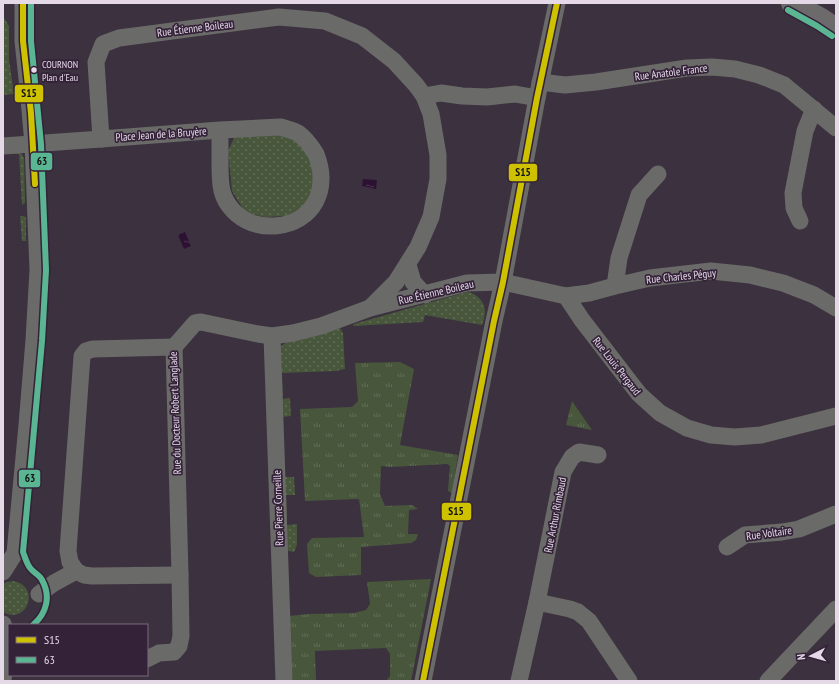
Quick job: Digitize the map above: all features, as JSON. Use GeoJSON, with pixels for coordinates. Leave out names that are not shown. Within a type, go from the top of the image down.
{"type":"FeatureCollection","features":[{"type":"Feature","properties":{"kind":"main road"},"geometry":{"type":"LineString","coordinates":[[792,3],[836,29]]}},
{"type":"Feature","properties":{"kind":"street"},"geometry":{"type":"LineString","coordinates":[[11,3],[23,42]]}},
{"type":"Feature","properties":{"kind":"street"},"geometry":{"type":"LineString","coordinates":[[3,572],[15,553],[26,440],[38,270],[33,144],[23,42],[23,3]]}},
{"type":"Feature","properties":{"kind":"street"},"geometry":{"type":"LineString","coordinates":[[423,681],[557,3]]}},
{"type":"Feature","properties":{"kind":"street","name":"Rue Étienne Boileau"},"geometry":{"type":"LineString","coordinates":[[101,139],[96,62],[103,44],[119,38],[280,17],[325,22],[362,36],[394,61],[424,96],[431,114],[438,156],[438,179],[431,217],[418,247],[396,282],[370,308]]}},
{"type":"Feature","properties":{"kind":"street","name":"Rue Anatole France"},"geometry":{"type":"LineString","coordinates":[[539,90],[687,68],[735,68],[759,74],[784,85],[836,128]]}},
{"type":"Feature","properties":{"kind":"street"},"geometry":{"type":"LineString","coordinates":[[424,96],[441,93],[487,97],[539,90]]}},
{"type":"Feature","properties":{"kind":"street"},"geometry":{"type":"LineString","coordinates":[[800,220],[794,208],[793,192],[805,131],[814,109]]}},
{"type":"Feature","properties":{"kind":"street","name":"Place Jean de la Bruyère"},"geometry":{"type":"LineString","coordinates":[[101,139],[220,130],[280,127],[290,129],[298,134],[313,149],[320,165],[321,184],[319,194],[316,202],[304,216],[287,224],[268,226],[246,221],[235,213],[225,200],[220,182],[220,130]]}},
{"type":"Feature","properties":{"kind":"street"},"geometry":{"type":"LineString","coordinates":[[3,146],[101,139]]}},
{"type":"Feature","properties":{"kind":"street"},"geometry":{"type":"LineString","coordinates":[[615,286],[619,258],[638,195],[658,174]]}},
{"type":"Feature","properties":{"kind":"street"},"geometry":{"type":"LineString","coordinates":[[408,265],[413,282],[425,294]]}},
{"type":"Feature","properties":{"kind":"street","name":"Rue Charles Péguy"},"geometry":{"type":"LineString","coordinates":[[566,296],[589,293],[650,278],[711,271],[750,275],[783,283],[814,295],[836,308]]}},
{"type":"Feature","properties":{"kind":"street"},"geometry":{"type":"LineString","coordinates":[[503,282],[566,296]]}},
{"type":"Feature","properties":{"kind":"street","name":"Rue Étienne Boileau"},"geometry":{"type":"LineString","coordinates":[[174,347],[195,323],[201,322],[272,336],[293,333],[321,326],[370,308],[467,283],[503,282]]}},
{"type":"Feature","properties":{"kind":"street","name":"Rue Louis Pergaud"},"geometry":{"type":"LineString","coordinates":[[566,296],[582,320],[638,394],[660,413],[687,428],[711,435],[735,437],[761,435],[836,416]]}},
{"type":"Feature","properties":{"kind":"street","name":"Rue Pierre Corneille"},"geometry":{"type":"LineString","coordinates":[[272,336],[284,681]]}},
{"type":"Feature","properties":{"kind":"street","name":"Rue du Docteur Robert Langlade"},"geometry":{"type":"LineString","coordinates":[[76,571],[70,562],[68,551],[82,356],[86,351],[93,349],[174,347],[181,636],[179,646],[174,652],[159,654],[148,659]]}},
{"type":"Feature","properties":{"kind":"street","name":"Rue Arthur Rimbaud"},"geometry":{"type":"LineString","coordinates":[[519,681],[537,602],[563,472],[572,457],[579,452],[598,455]]}},
{"type":"Feature","properties":{"kind":"street","name":"Rue Voltaire"},"geometry":{"type":"LineString","coordinates":[[727,546],[745,535],[799,529],[836,514]]}},
{"type":"Feature","properties":{"kind":"street"},"geometry":{"type":"LineString","coordinates":[[37,589],[54,583],[76,571],[84,575],[92,576],[180,575]]}},
{"type":"Feature","properties":{"kind":"street"},"geometry":{"type":"LineString","coordinates":[[537,602],[570,609],[578,612],[589,621],[629,681]]}},
{"type":"Feature","properties":{"kind":"street"},"geometry":{"type":"LineString","coordinates":[[768,681],[836,609]]}},
{"type":"Feature","properties":{"kind":"street"},"geometry":{"type":"LineString","coordinates":[[3,624],[7,645],[3,680]]}},
{"type":"Feature","properties":{"kind":"green space"},"geometry":{"type":"Polygon","coordinates":[[[3,16],[9,26],[9,59],[14,94],[3,95],[3,16]]]}},
{"type":"Feature","properties":{"kind":"green space"},"geometry":{"type":"Polygon","coordinates":[[[279,134],[295,140],[312,161],[316,182],[306,204],[287,216],[264,217],[245,212],[232,191],[228,151],[235,136],[279,134]]]}},
{"type":"Feature","properties":{"kind":"green space"},"geometry":{"type":"Polygon","coordinates":[[[21,153],[24,158],[25,200],[25,203],[22,205],[19,154],[3,154],[21,153]]]}},
{"type":"Feature","properties":{"kind":"green space"},"geometry":{"type":"Polygon","coordinates":[[[20,216],[24,216],[26,218],[26,241],[22,241],[20,216]]]}},
{"type":"Feature","properties":{"kind":"green space"},"geometry":{"type":"Polygon","coordinates":[[[467,292],[477,296],[484,305],[485,314],[482,325],[425,315],[423,322],[353,326],[354,324],[467,292]]]}},
{"type":"Feature","properties":{"kind":"green space"},"geometry":{"type":"Polygon","coordinates":[[[340,328],[343,333],[345,369],[336,371],[282,373],[283,399],[290,398],[291,416],[282,417],[285,477],[294,477],[295,495],[286,495],[287,525],[297,524],[297,545],[294,552],[284,550],[279,348],[289,340],[340,328]]]}},
{"type":"Feature","properties":{"kind":"green space"},"geometry":{"type":"Polygon","coordinates":[[[400,362],[414,369],[400,445],[458,455],[452,493],[448,491],[450,466],[447,464],[391,467],[381,466],[380,494],[385,506],[412,505],[418,509],[409,510],[408,534],[418,534],[416,540],[411,543],[361,547],[361,575],[316,577],[309,573],[307,544],[312,538],[364,537],[359,499],[305,501],[300,409],[352,407],[358,401],[355,363],[400,362]]]}},
{"type":"Feature","properties":{"kind":"green space"},"geometry":{"type":"Polygon","coordinates":[[[572,401],[592,430],[566,425],[572,401]]]}},
{"type":"Feature","properties":{"kind":"green space"},"geometry":{"type":"Polygon","coordinates":[[[431,579],[411,681],[386,681],[390,676],[390,654],[386,648],[315,651],[316,681],[293,681],[289,616],[354,613],[366,610],[370,604],[367,582],[431,579]]]}},
{"type":"Feature","properties":{"kind":"green space"},"geometry":{"type":"Polygon","coordinates":[[[13,581],[22,584],[27,590],[29,596],[25,609],[19,614],[12,615],[3,612],[3,584],[13,581]]]}},
{"type":"Feature","properties":{"kind":"water"},"geometry":{"type":"Polygon","coordinates":[[[363,179],[377,180],[376,189],[362,186],[363,179]]]}},
{"type":"Feature","properties":{"kind":"water"},"geometry":{"type":"Polygon","coordinates":[[[185,232],[191,246],[184,249],[178,235],[185,232]]]}},
{"type":"Feature","properties":{"kind":"transit line","name":"S15"},"geometry":{"type":"LineString","coordinates":[[23,3],[23,41],[31,113],[35,184]]}},
{"type":"Feature","properties":{"kind":"transit line","name":"63"},"geometry":{"type":"LineString","coordinates":[[31,3],[31,41],[41,144],[46,270],[42,341],[23,552],[27,563],[42,580],[45,586],[47,598],[42,615],[34,624]]}},
{"type":"Feature","properties":{"kind":"transit line","name":"S15"},"geometry":{"type":"LineString","coordinates":[[423,681],[503,282],[537,98],[557,3]]}},
{"type":"Feature","properties":{"kind":"transit line","name":"63"},"geometry":{"type":"LineString","coordinates":[[788,10],[832,36]]}},
{"type":"Feature","properties":{"kind":"place","name":"COURNON Plan d'Eau"},"geometry":{"type":"Point","coordinates":[34,70]}}]}
